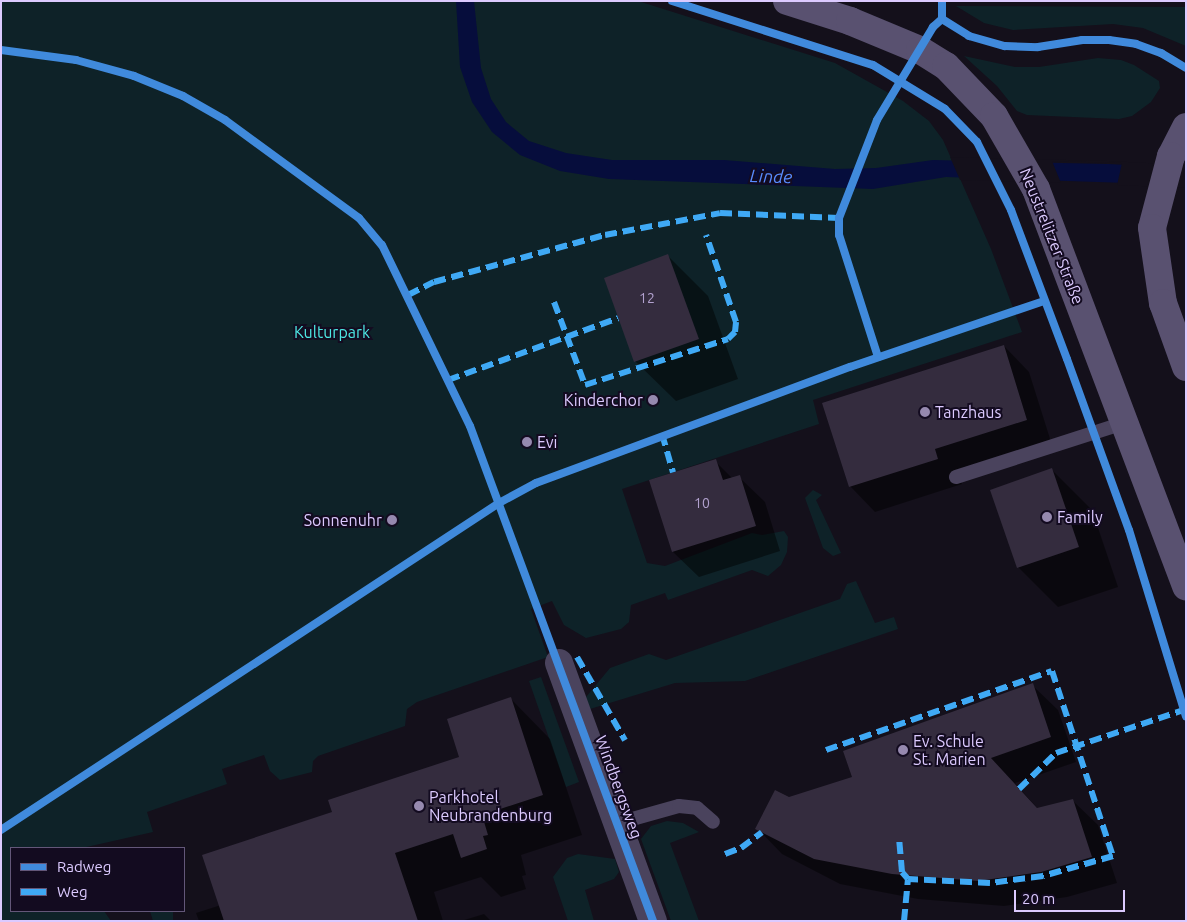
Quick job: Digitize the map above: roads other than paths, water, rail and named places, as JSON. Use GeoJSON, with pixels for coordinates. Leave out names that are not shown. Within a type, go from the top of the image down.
{"type":"FeatureCollection","features":[{"type":"Feature","properties":{"kind":"main road","name":"Neustrelitzer Straße"},"geometry":{"type":"LineString","coordinates":[[786,1],[850,21],[920,50],[946,66],[973,91],[1013,145],[1036,189],[1186,587]]}},
{"type":"Feature","properties":{"kind":"main road"},"geometry":{"type":"LineString","coordinates":[[1186,127],[1171,156],[1157,199],[1152,228],[1155,264],[1163,304],[1186,367]]}},
{"type":"Feature","properties":{"kind":"street","name":"Windbergsweg"},"geometry":{"type":"LineString","coordinates":[[558,663],[653,921]]}},
{"type":"Feature","properties":{"kind":"lane"},"geometry":{"type":"LineString","coordinates":[[956,476],[1124,423]]}},
{"type":"Feature","properties":{"kind":"lane"},"geometry":{"type":"LineString","coordinates":[[618,823],[679,806],[697,808],[713,822]]}},
{"type":"Feature","properties":{"kind":"water","name":"Linde"},"geometry":{"type":"Polygon","coordinates":[[[456,1],[474,1],[481,68],[491,99],[506,122],[529,141],[566,153],[612,160],[724,160],[835,169],[876,168],[933,160],[1108,164],[1186,168],[1186,185],[946,177],[873,189],[609,179],[560,171],[520,155],[492,132],[472,102],[460,67],[456,1]]]}},
{"type":"Feature","properties":{"kind":"place","name":"Kinderchor"},"geometry":{"type":"Point","coordinates":[653,400]}},
{"type":"Feature","properties":{"kind":"place","name":"Tanzhaus"},"geometry":{"type":"Point","coordinates":[925,412]}},
{"type":"Feature","properties":{"kind":"place","name":"Evi"},"geometry":{"type":"Point","coordinates":[527,442]}},
{"type":"Feature","properties":{"kind":"place","name":"Family"},"geometry":{"type":"Point","coordinates":[1047,517]}},
{"type":"Feature","properties":{"kind":"place","name":"Sonnenuhr"},"geometry":{"type":"Point","coordinates":[392,520]}},
{"type":"Feature","properties":{"kind":"place","name":"Ev. Schule St. Marien"},"geometry":{"type":"Point","coordinates":[903,750]}},
{"type":"Feature","properties":{"kind":"place","name":"Parkhotel Neubrandenburg"},"geometry":{"type":"Point","coordinates":[419,806]}},
{"type":"Feature","properties":{"kind":"park label","name":"Kulturpark"},"geometry":{"type":"Point","coordinates":[332,332]}}]}
